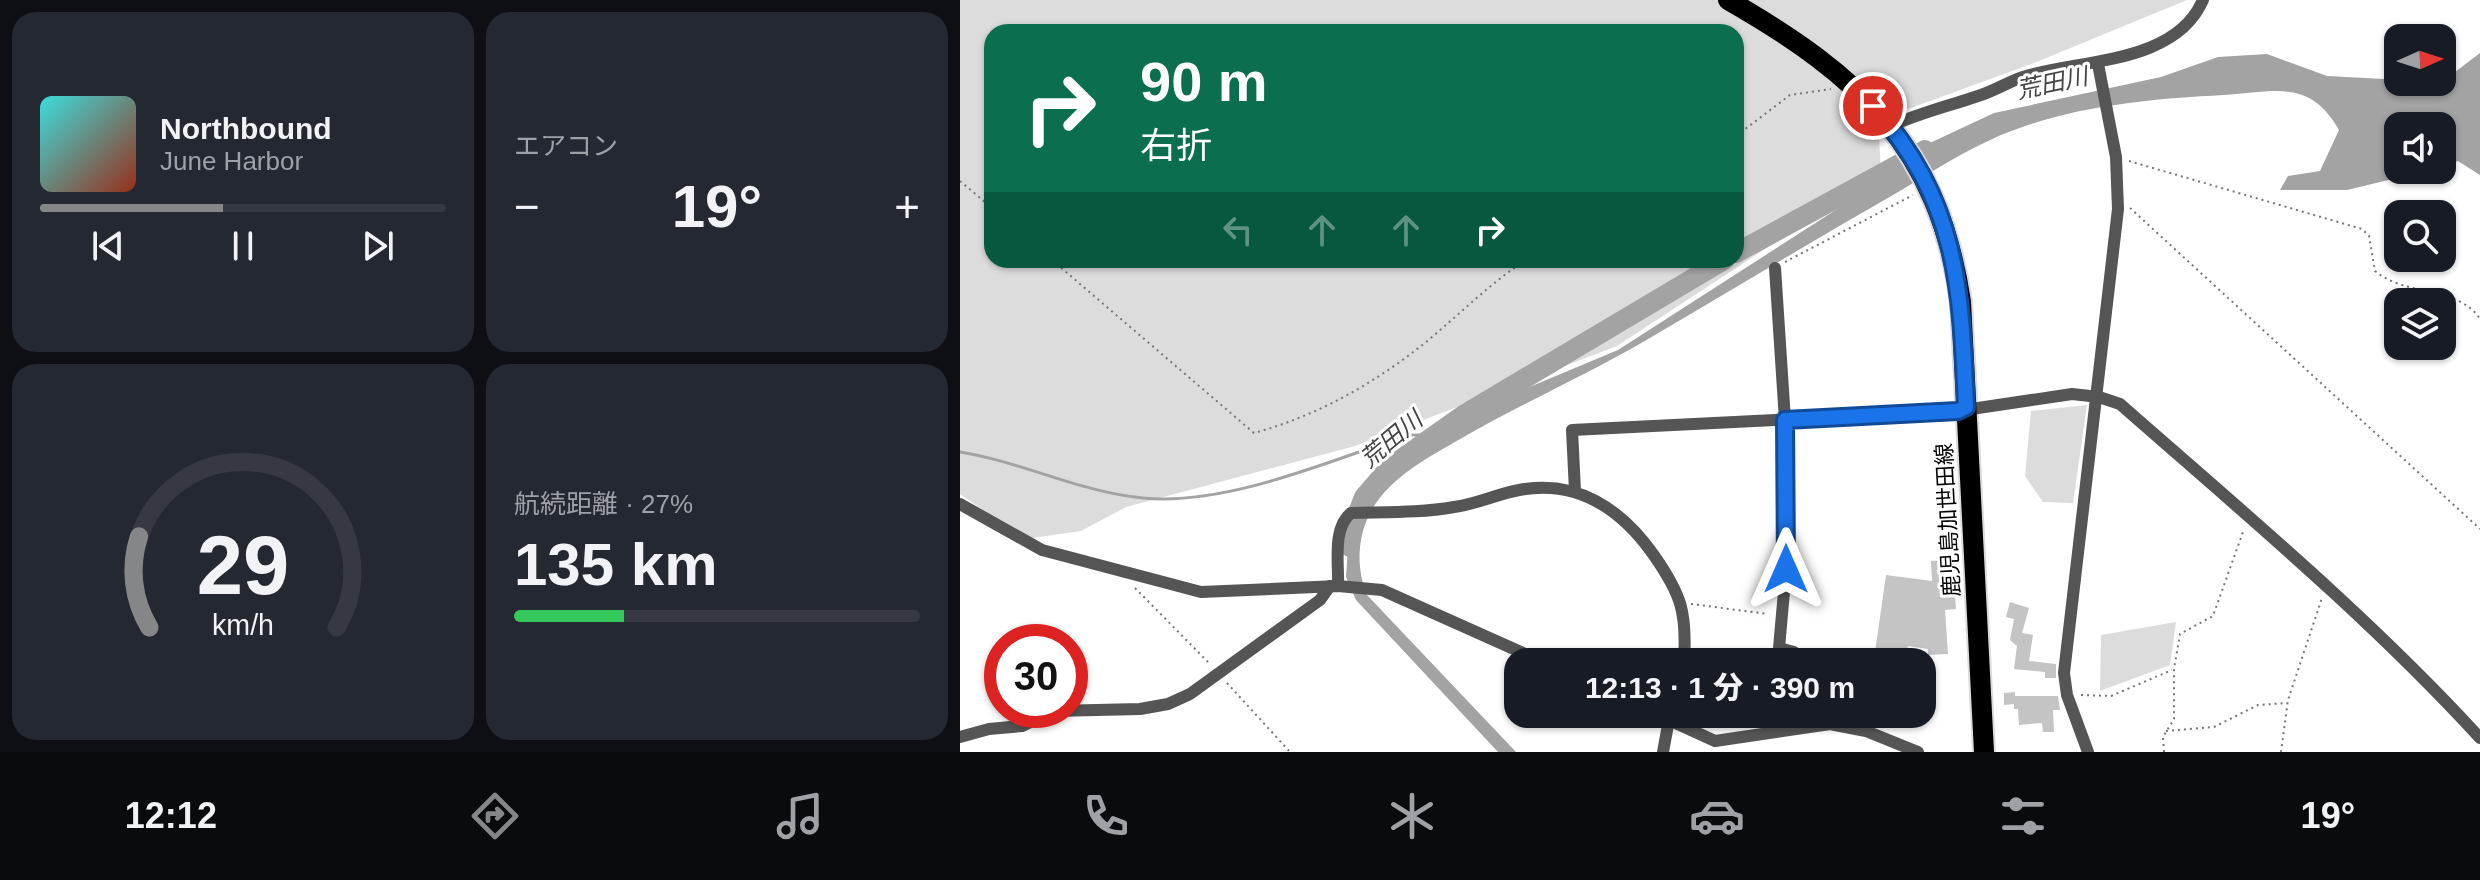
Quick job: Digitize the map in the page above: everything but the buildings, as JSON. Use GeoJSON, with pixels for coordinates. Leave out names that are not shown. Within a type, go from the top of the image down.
{"type":"FeatureCollection","features":[{"type":"Feature","properties":{"kind":"main road","name":"鹿児島加世田線"},"geometry":{"type":"LineString","coordinates":[[1728,0],[1820,57],[1856,86],[1896,132],[1929,188],[1955,263],[1961,302],[1984,752]]}},
{"type":"Feature","properties":{"kind":"street"},"geometry":{"type":"LineString","coordinates":[[1896,132],[2021,77],[2074,65],[2100,70],[2168,36],[2186,23],[2203,0]]}},
{"type":"Feature","properties":{"kind":"street"},"geometry":{"type":"LineString","coordinates":[[2088,752],[2067,695],[2065,658],[2099,397],[2118,197],[2116,157],[2100,70]]}},
{"type":"Feature","properties":{"kind":"street"},"geometry":{"type":"LineString","coordinates":[[1775,268],[1785,420],[1786,569],[1779,648]]}},
{"type":"Feature","properties":{"kind":"street"},"geometry":{"type":"LineString","coordinates":[[1575,491],[1572,430],[1958,411],[1966,407],[2072,394],[2099,397],[2120,404],[2326,585],[2409,660],[2480,738]]}},
{"type":"Feature","properties":{"kind":"street"},"geometry":{"type":"LineString","coordinates":[[960,737],[972,731],[1022,726],[1053,711],[1108,712],[1168,704],[1190,694],[1336,586],[1339,538],[1344,519],[1351,513],[1450,508],[1531,488],[1575,491],[1602,502],[1636,531],[1665,570],[1683,603],[1685,648]]}},
{"type":"Feature","properties":{"kind":"street"},"geometry":{"type":"LineString","coordinates":[[960,504],[1042,550],[1120,573],[1201,592],[1370,587],[1511,648]]}},
{"type":"Feature","properties":{"kind":"street"},"geometry":{"type":"LineString","coordinates":[[1663,752],[1664,728]]}},
{"type":"Feature","properties":{"kind":"street"},"geometry":{"type":"LineString","coordinates":[[1688,728],[1715,741],[1772,728]]}},
{"type":"Feature","properties":{"kind":"street"},"geometry":{"type":"LineString","coordinates":[[1851,728],[1918,752]]}},
{"type":"Feature","properties":{"kind":"path"},"geometry":{"type":"LineString","coordinates":[[1744,130],[1790,95],[1856,86]]}},
{"type":"Feature","properties":{"kind":"path"},"geometry":{"type":"LineString","coordinates":[[2116,157],[2362,229],[2369,236],[2375,271],[2381,277],[2426,294],[2459,299],[2480,319]]}},
{"type":"Feature","properties":{"kind":"path"},"geometry":{"type":"LineString","coordinates":[[960,181],[984,201]]}},
{"type":"Feature","properties":{"kind":"path"},"geometry":{"type":"LineString","coordinates":[[1775,268],[1874,212],[1929,188]]}},
{"type":"Feature","properties":{"kind":"path"},"geometry":{"type":"LineString","coordinates":[[2118,197],[2480,529]]}},
{"type":"Feature","properties":{"kind":"path"},"geometry":{"type":"LineString","coordinates":[[1061,268],[1254,433],[1333,403],[1375,379],[1427,341],[1490,283],[1513,268]]}},
{"type":"Feature","properties":{"kind":"path"},"geometry":{"type":"LineString","coordinates":[[2164,752],[2163,737],[2174,719],[2174,669],[2180,634],[2213,616],[2249,517]]}},
{"type":"Feature","properties":{"kind":"path"},"geometry":{"type":"LineString","coordinates":[[1120,573],[1290,752]]}},
{"type":"Feature","properties":{"kind":"path"},"geometry":{"type":"LineString","coordinates":[[2281,752],[2288,702],[2326,585]]}},
{"type":"Feature","properties":{"kind":"path"},"geometry":{"type":"LineString","coordinates":[[1683,603],[1781,616]]}},
{"type":"Feature","properties":{"kind":"path"},"geometry":{"type":"LineString","coordinates":[[2067,695],[2111,696],[2174,669]]}},
{"type":"Feature","properties":{"kind":"path"},"geometry":{"type":"LineString","coordinates":[[2166,731],[2214,727],[2258,705],[2288,702]]}},
{"type":"Feature","properties":{"kind":"shaded area"},"geometry":{"type":"Polygon","coordinates":[[[960,0],[2187,0],[2034,63],[1878,120],[1881,173],[1744,263],[1744,24],[984,24],[984,268],[1736,268],[1617,346],[1355,446],[1126,507],[1081,531],[1025,539],[960,494],[960,0]]]}},
{"type":"Feature","properties":{"kind":"shaded area"},"geometry":{"type":"Polygon","coordinates":[[[2480,53],[2480,175],[2456,162],[2456,112],[2384,112],[2384,181],[2347,190],[2280,190],[2288,176],[2320,171],[2339,130],[2328,113],[2303,95],[2275,91],[2164,99],[2103,107],[2044,120],[1964,153],[1643,342],[1415,466],[1384,492],[1365,525],[1360,548],[1363,584],[1367,595],[1516,752],[1498,752],[1356,600],[1346,577],[1349,532],[1368,498],[1410,459],[1522,390],[1618,350],[1873,186],[1932,142],[1994,113],[2161,77],[2218,57],[2267,54],[2327,76],[2384,79],[2384,96],[2456,96],[2456,71],[2480,53]]]}},
{"type":"Feature","properties":{"kind":"shaded area"},"geometry":{"type":"Polygon","coordinates":[[[2087,405],[2073,503],[2043,502],[2025,476],[2031,411],[2087,405]]]}},
{"type":"Feature","properties":{"kind":"shaded area"},"geometry":{"type":"Polygon","coordinates":[[[2176,622],[2170,665],[2100,691],[2101,635],[2176,622]]]}},
{"type":"Feature","properties":{"kind":"waterway","name":"荒田川"},"geometry":{"type":"LineString","coordinates":[[1744,249],[1925,150]]}},
{"type":"Feature","properties":{"kind":"waterway","name":"荒田川"},"geometry":{"type":"LineString","coordinates":[[1350,547],[1351,531],[1364,497],[1390,467],[1465,414],[1711,268]]}},
{"type":"Feature","properties":{"kind":"waterway"},"geometry":{"type":"LineString","coordinates":[[960,452],[1097,490],[1143,498],[1175,499],[1209,495],[1277,479],[1408,435],[1437,435]]}},
{"type":"Feature","properties":{"kind":"route"},"geometry":{"type":"LineString","coordinates":[[1786,569],[1785,420],[1958,411],[1966,407],[1961,302],[1949,237],[1929,188],[1901,138],[1873,106]]}}]}
